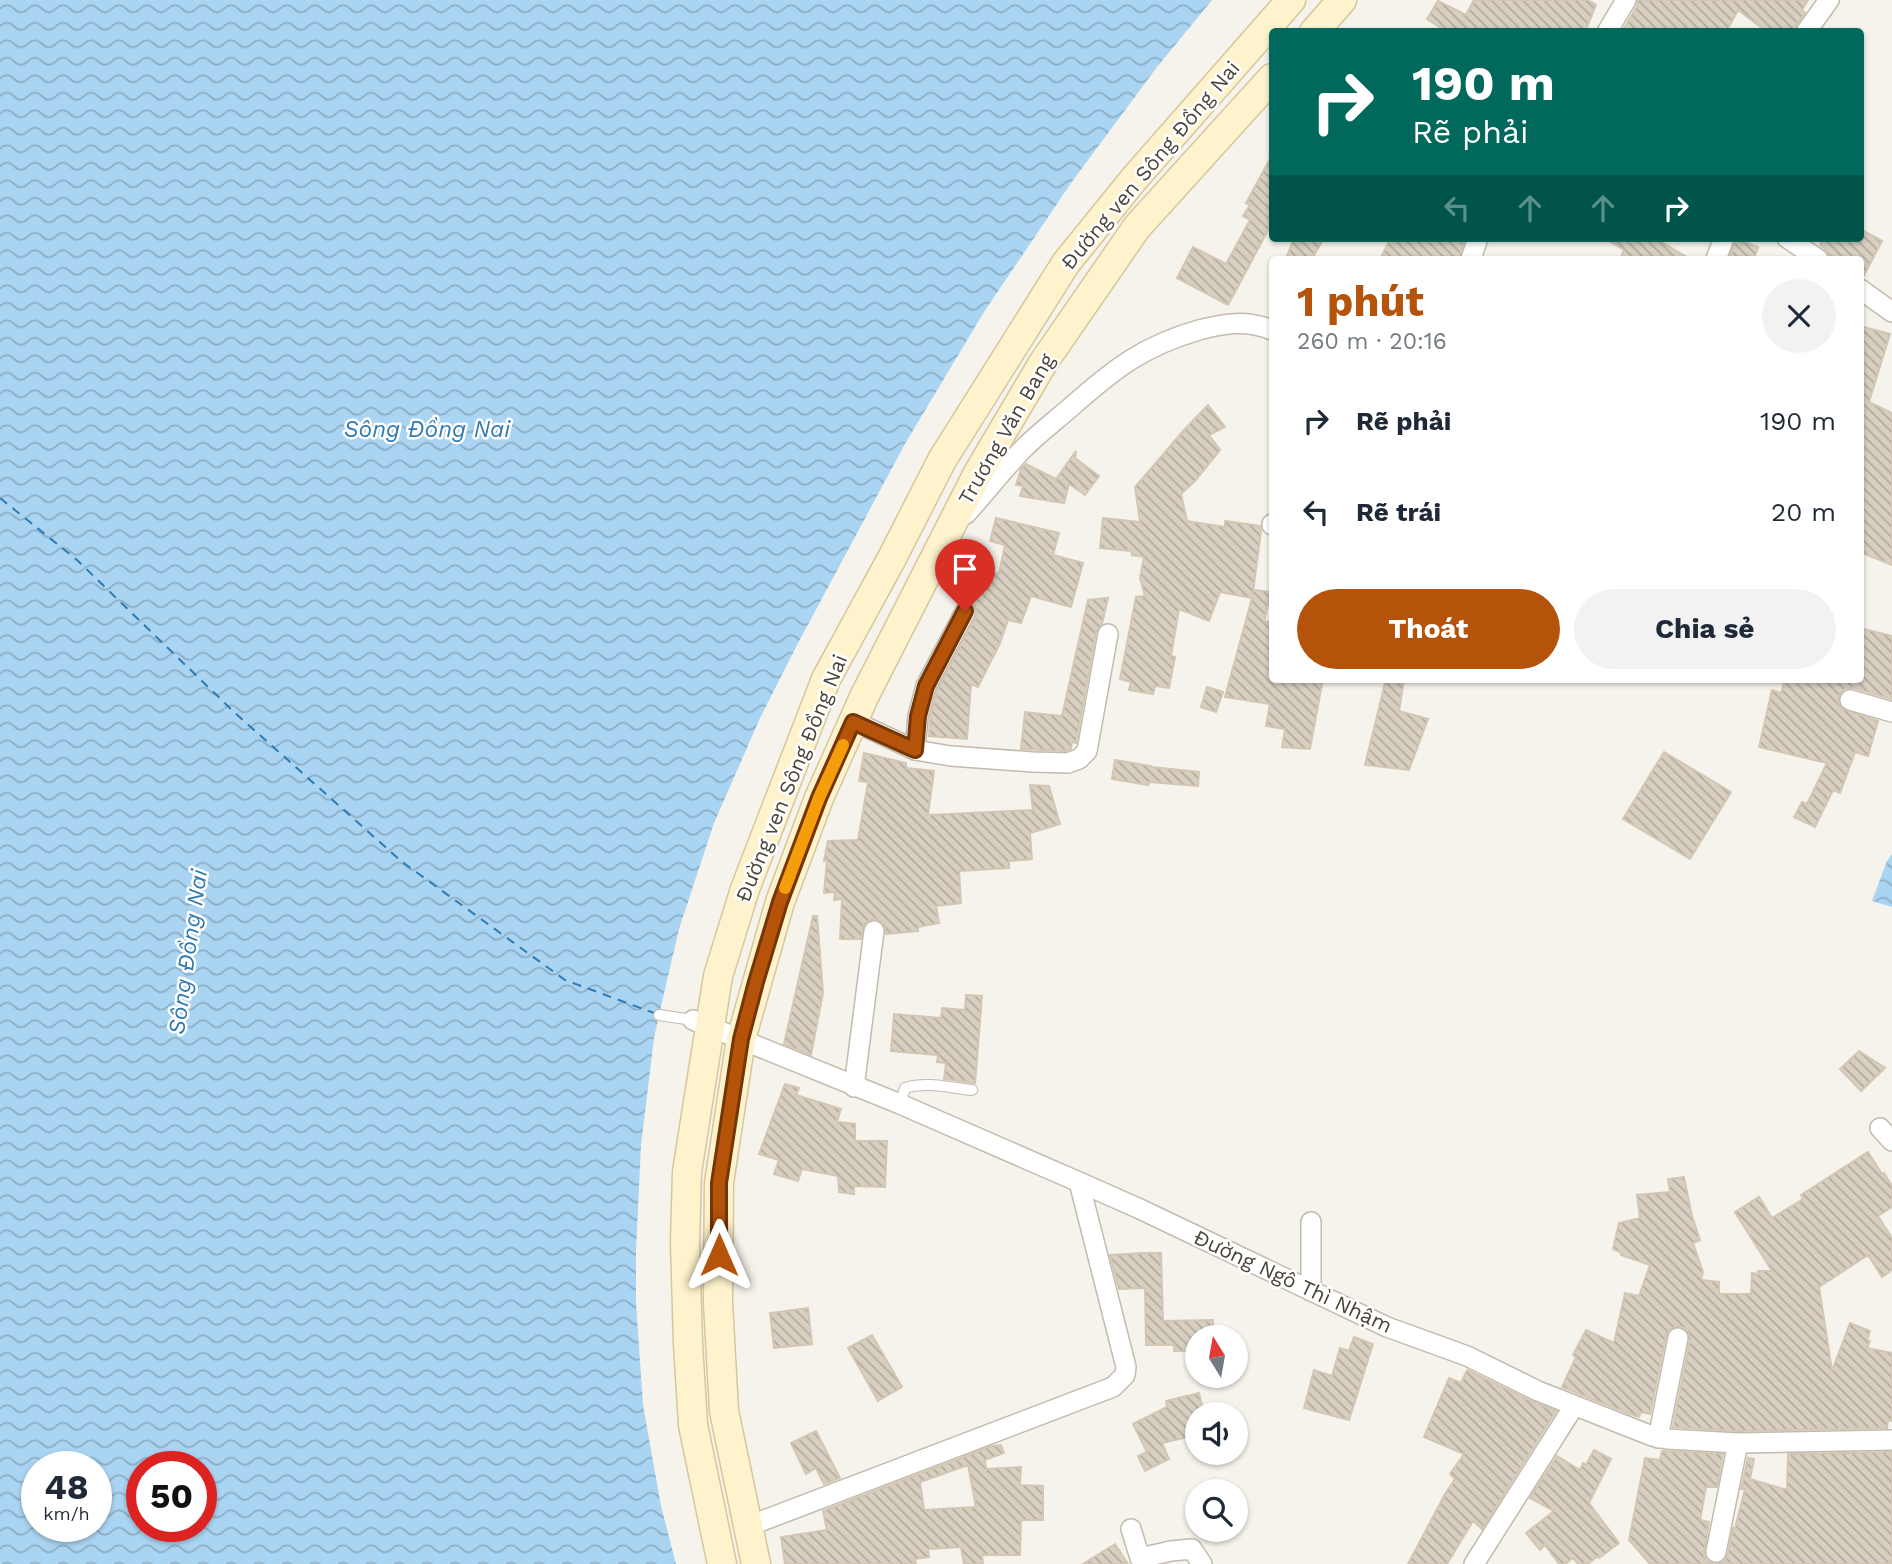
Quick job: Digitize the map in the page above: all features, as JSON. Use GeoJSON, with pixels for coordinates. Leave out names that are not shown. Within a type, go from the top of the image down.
{"type":"FeatureCollection","features":[{"type":"Feature","properties":{"kind":"main road","name":"Đường ven Sông Đồng Nai"},"geometry":{"type":"LineString","coordinates":[[722,1564],[693,1425],[686,1293],[687,1172],[706,1025],[745,889],[826,679],[942,460],[1066,263],[1134,179],[1291,0]]}},
{"type":"Feature","properties":{"kind":"main road"},"geometry":{"type":"LineString","coordinates":[[1318,28],[1342,0]]}},
{"type":"Feature","properties":{"kind":"main road","name":"Trương Văn Bang"},"geometry":{"type":"LineString","coordinates":[[756,1564],[724,1411],[718,1303],[719,1183],[741,1039],[780,902],[819,798],[853,722],[978,473],[1043,363],[1137,227],[1269,81]]}},
{"type":"Feature","properties":{"kind":"street"},"geometry":{"type":"LineString","coordinates":[[1609,28],[1626,0]]}},
{"type":"Feature","properties":{"kind":"street"},"geometry":{"type":"LineString","coordinates":[[1809,28],[1829,0]]}},
{"type":"Feature","properties":{"kind":"street"},"geometry":{"type":"LineString","coordinates":[[1793,242],[1814,256]]}},
{"type":"Feature","properties":{"kind":"street"},"geometry":{"type":"LineString","coordinates":[[1864,292],[1892,312]]}},
{"type":"Feature","properties":{"kind":"street"},"geometry":{"type":"LineString","coordinates":[[946,537],[1024,449],[1110,373],[1139,354],[1173,337],[1216,325],[1239,322],[1269,329]]}},
{"type":"Feature","properties":{"kind":"street"},"geometry":{"type":"LineString","coordinates":[[915,750],[918,716],[926,686],[965,611]]}},
{"type":"Feature","properties":{"kind":"street"},"geometry":{"type":"LineString","coordinates":[[853,722],[915,750],[951,756],[1068,763],[1079,759],[1087,751],[1108,634]]}},
{"type":"Feature","properties":{"kind":"street"},"geometry":{"type":"LineString","coordinates":[[1850,700],[1892,712]]}},
{"type":"Feature","properties":{"kind":"street"},"geometry":{"type":"LineString","coordinates":[[854,1087],[874,931]]}},
{"type":"Feature","properties":{"kind":"street","name":"Đường Ngô Thì Nhậm"},"geometry":{"type":"LineString","coordinates":[[706,1025],[900,1104],[1140,1209],[1387,1327],[1467,1356],[1538,1391],[1658,1438],[1738,1443],[1892,1440]]}},
{"type":"Feature","properties":{"kind":"street"},"geometry":{"type":"LineString","coordinates":[[754,1524],[1113,1387],[1125,1375],[1126,1367],[1079,1182]]}},
{"type":"Feature","properties":{"kind":"street"},"geometry":{"type":"LineString","coordinates":[[1311,1222],[1311,1291]]}},
{"type":"Feature","properties":{"kind":"street"},"geometry":{"type":"LineString","coordinates":[[1658,1438],[1678,1338]]}},
{"type":"Feature","properties":{"kind":"street"},"geometry":{"type":"LineString","coordinates":[[1474,1564],[1574,1406]]}},
{"type":"Feature","properties":{"kind":"street"},"geometry":{"type":"LineString","coordinates":[[1716,1552],[1738,1443]]}},
{"type":"Feature","properties":{"kind":"street"},"geometry":{"type":"LineString","coordinates":[[1131,1529],[1140,1558],[1192,1549],[1202,1564]]}},
{"type":"Feature","properties":{"kind":"lane"},"geometry":{"type":"LineString","coordinates":[[659,1015],[706,1025]]}},
{"type":"Feature","properties":{"kind":"lane"},"geometry":{"type":"LineString","coordinates":[[900,1104],[905,1088],[913,1085],[972,1090]]}},
{"type":"Feature","properties":{"kind":"water","name":"Sông Đồng Nai"},"geometry":{"type":"Polygon","coordinates":[[[0,0],[1212,0],[1157,67],[1071,183],[984,312],[906,442],[797,645],[760,718],[714,823],[679,929],[659,1015],[641,1145],[636,1303],[643,1405],[661,1506],[676,1564],[0,1564],[0,0]]]}},
{"type":"Feature","properties":{"kind":"water"},"geometry":{"type":"Polygon","coordinates":[[[1892,854],[1892,907],[1872,901],[1892,854]]]}},
{"type":"Feature","properties":{"kind":"building"},"geometry":{"type":"Polygon","coordinates":[[[1474,0],[1588,0],[1596,5],[1587,28],[1441,28],[1427,19],[1438,1],[1466,15],[1474,0]]]}},
{"type":"Feature","properties":{"kind":"building"},"geometry":{"type":"Polygon","coordinates":[[[1638,0],[1808,0],[1802,10],[1805,13],[1795,28],[1762,28],[1738,10],[1728,28],[1624,28],[1638,0]]]}},
{"type":"Feature","properties":{"kind":"building"},"geometry":{"type":"Polygon","coordinates":[[[1269,161],[1269,229],[1228,305],[1177,278],[1193,247],[1226,264],[1250,220],[1243,216],[1250,205],[1246,203],[1269,161]]]}},
{"type":"Feature","properties":{"kind":"building"},"geometry":{"type":"Polygon","coordinates":[[[1864,231],[1882,241],[1864,275],[1864,256],[1830,256],[1820,245],[1821,242],[1864,242],[1864,231]]]}},
{"type":"Feature","properties":{"kind":"building"},"geometry":{"type":"Polygon","coordinates":[[[1292,242],[1322,242],[1314,256],[1287,256],[1292,242]]]}},
{"type":"Feature","properties":{"kind":"building"},"geometry":{"type":"Polygon","coordinates":[[[1389,242],[1464,242],[1460,256],[1382,256],[1389,242]]]}},
{"type":"Feature","properties":{"kind":"building"},"geometry":{"type":"Polygon","coordinates":[[[1611,242],[1662,242],[1685,256],[1621,256],[1624,250],[1611,242]]]}},
{"type":"Feature","properties":{"kind":"building"},"geometry":{"type":"Polygon","coordinates":[[[1735,242],[1758,247],[1755,256],[1730,256],[1735,242]]]}},
{"type":"Feature","properties":{"kind":"building"},"geometry":{"type":"Polygon","coordinates":[[[1864,327],[1890,334],[1869,402],[1892,413],[1892,565],[1864,554],[1864,327]]]}},
{"type":"Feature","properties":{"kind":"building"},"geometry":{"type":"Polygon","coordinates":[[[1208,405],[1225,427],[1209,435],[1220,450],[1181,494],[1187,521],[1225,527],[1225,521],[1260,526],[1253,592],[1269,592],[1264,621],[1269,622],[1269,683],[1322,683],[1310,749],[1282,747],[1285,729],[1266,726],[1270,704],[1225,697],[1252,598],[1220,592],[1209,621],[1179,609],[1169,688],[1155,686],[1153,694],[1129,690],[1131,682],[1120,679],[1136,597],[1145,596],[1140,578],[1144,557],[1132,555],[1131,551],[1100,548],[1103,518],[1140,522],[1135,487],[1208,405]]]}},
{"type":"Feature","properties":{"kind":"building"},"geometry":{"type":"Polygon","coordinates":[[[1076,451],[1075,458],[1099,476],[1085,495],[1069,484],[1064,503],[1020,496],[1023,486],[1016,485],[1021,469],[1026,464],[1056,479],[1076,451]]]}},
{"type":"Feature","properties":{"kind":"building"},"geometry":{"type":"Polygon","coordinates":[[[996,518],[1059,533],[1053,555],[1083,563],[1071,607],[1031,596],[1021,623],[1008,620],[978,687],[971,684],[967,739],[929,736],[937,690],[976,617],[977,611],[971,602],[958,602],[965,585],[982,589],[985,571],[999,574],[1005,545],[990,541],[996,518]]]}},
{"type":"Feature","properties":{"kind":"building"},"geometry":{"type":"Polygon","coordinates":[[[1108,598],[1102,624],[1096,632],[1076,743],[1072,742],[1071,749],[1066,751],[1021,749],[1025,712],[1062,716],[1088,600],[1108,598]]]}},
{"type":"Feature","properties":{"kind":"building"},"geometry":{"type":"Polygon","coordinates":[[[1864,629],[1892,636],[1892,699],[1853,688],[1846,688],[1841,692],[1838,702],[1842,709],[1878,721],[1868,756],[1855,752],[1840,793],[1833,790],[1815,827],[1794,817],[1802,802],[1807,804],[1827,763],[1759,747],[1772,690],[1781,693],[1784,683],[1864,683],[1864,629]]]}},
{"type":"Feature","properties":{"kind":"building"},"geometry":{"type":"Polygon","coordinates":[[[1385,683],[1403,683],[1399,711],[1428,719],[1409,770],[1365,765],[1385,683]]]}},
{"type":"Feature","properties":{"kind":"building"},"geometry":{"type":"Polygon","coordinates":[[[1207,687],[1223,692],[1216,712],[1201,707],[1207,687]]]}},
{"type":"Feature","properties":{"kind":"building"},"geometry":{"type":"Polygon","coordinates":[[[1664,752],[1731,792],[1690,859],[1623,819],[1664,752]]]}},
{"type":"Feature","properties":{"kind":"building"},"geometry":{"type":"Polygon","coordinates":[[[864,753],[906,763],[906,768],[934,771],[928,815],[1033,810],[1030,785],[1049,786],[1060,824],[1030,833],[1032,859],[1009,861],[1009,868],[959,871],[961,903],[936,906],[939,923],[918,927],[918,931],[886,934],[882,922],[876,919],[864,924],[861,939],[840,939],[842,899],[834,900],[835,892],[824,893],[827,860],[824,861],[828,841],[858,840],[868,782],[859,781],[864,753]]]}},
{"type":"Feature","properties":{"kind":"building"},"geometry":{"type":"Polygon","coordinates":[[[1115,760],[1199,772],[1198,786],[1149,782],[1148,785],[1112,779],[1115,760]]]}},
{"type":"Feature","properties":{"kind":"building"},"geometry":{"type":"Polygon","coordinates":[[[813,916],[817,916],[823,993],[811,1055],[784,1044],[813,916]]]}},
{"type":"Feature","properties":{"kind":"building"},"geometry":{"type":"Polygon","coordinates":[[[966,995],[982,996],[975,1083],[944,1079],[946,1063],[937,1062],[938,1055],[891,1051],[894,1014],[941,1018],[942,1008],[965,1010],[966,995]]]}},
{"type":"Feature","properties":{"kind":"building"},"geometry":{"type":"Polygon","coordinates":[[[1859,1051],[1885,1068],[1861,1091],[1840,1069],[1859,1051]]]}},
{"type":"Feature","properties":{"kind":"building"},"geometry":{"type":"Polygon","coordinates":[[[785,1084],[799,1088],[796,1095],[841,1109],[837,1122],[855,1124],[855,1141],[887,1141],[885,1187],[854,1186],[854,1194],[839,1192],[838,1176],[802,1169],[798,1181],[774,1174],[779,1160],[759,1154],[785,1084]]]}},
{"type":"Feature","properties":{"kind":"building"},"geometry":{"type":"Polygon","coordinates":[[[1868,1152],[1892,1186],[1892,1207],[1878,1216],[1892,1238],[1892,1270],[1882,1277],[1868,1255],[1819,1287],[1832,1371],[1850,1323],[1870,1331],[1867,1348],[1892,1353],[1892,1421],[1888,1420],[1887,1428],[1738,1431],[1673,1427],[1690,1340],[1687,1329],[1680,1326],[1669,1329],[1666,1336],[1650,1414],[1641,1412],[1639,1417],[1562,1387],[1576,1357],[1573,1355],[1586,1330],[1614,1343],[1625,1293],[1639,1296],[1650,1265],[1621,1255],[1622,1253],[1613,1249],[1619,1223],[1640,1218],[1637,1195],[1670,1192],[1668,1179],[1684,1177],[1700,1240],[1693,1243],[1703,1272],[1701,1280],[1719,1282],[1719,1294],[1751,1294],[1752,1273],[1772,1271],[1735,1212],[1759,1197],[1772,1218],[1803,1199],[1801,1195],[1868,1152]]]}},
{"type":"Feature","properties":{"kind":"building"},"geometry":{"type":"Polygon","coordinates":[[[1161,1253],[1163,1321],[1213,1320],[1213,1325],[1185,1325],[1185,1351],[1174,1351],[1174,1345],[1146,1345],[1145,1288],[1119,1289],[1110,1255],[1161,1253]]]}},
{"type":"Feature","properties":{"kind":"building"},"geometry":{"type":"Polygon","coordinates":[[[808,1308],[812,1344],[774,1348],[770,1313],[808,1308]]]}},
{"type":"Feature","properties":{"kind":"building"},"geometry":{"type":"Polygon","coordinates":[[[872,1335],[902,1387],[878,1401],[848,1348],[872,1335]]]}},
{"type":"Feature","properties":{"kind":"building"},"geometry":{"type":"Polygon","coordinates":[[[1354,1337],[1373,1344],[1349,1420],[1304,1408],[1314,1370],[1332,1376],[1340,1348],[1349,1351],[1354,1337]]]}},
{"type":"Feature","properties":{"kind":"building"},"geometry":{"type":"Polygon","coordinates":[[[1467,1370],[1556,1411],[1482,1529],[1473,1521],[1447,1564],[1408,1564],[1455,1479],[1450,1474],[1464,1454],[1424,1437],[1449,1378],[1461,1383],[1467,1370]]]}},
{"type":"Feature","properties":{"kind":"building"},"geometry":{"type":"Polygon","coordinates":[[[1199,1393],[1201,1402],[1185,1402],[1185,1438],[1162,1443],[1169,1459],[1145,1471],[1138,1456],[1147,1452],[1133,1424],[1167,1407],[1166,1401],[1199,1393]]]}},
{"type":"Feature","properties":{"kind":"building"},"geometry":{"type":"Polygon","coordinates":[[[816,1431],[840,1478],[824,1484],[816,1468],[806,1474],[791,1443],[816,1431]]]}},
{"type":"Feature","properties":{"kind":"building"},"geometry":{"type":"Polygon","coordinates":[[[1001,1445],[1004,1453],[985,1460],[986,1469],[1021,1467],[1020,1485],[1043,1486],[1043,1520],[1021,1520],[1020,1555],[982,1555],[983,1564],[964,1564],[961,1547],[928,1549],[929,1557],[915,1559],[916,1564],[785,1564],[781,1537],[827,1530],[823,1511],[992,1446],[1001,1445]],[[968,1465],[920,1482],[924,1510],[976,1507],[968,1465]]]}},
{"type":"Feature","properties":{"kind":"building"},"geometry":{"type":"Polygon","coordinates":[[[1594,1450],[1611,1459],[1589,1503],[1619,1543],[1588,1564],[1578,1564],[1573,1558],[1565,1564],[1559,1564],[1545,1545],[1540,1550],[1526,1533],[1554,1511],[1530,1498],[1557,1456],[1580,1470],[1594,1450]]]}},
{"type":"Feature","properties":{"kind":"building"},"geometry":{"type":"Polygon","coordinates":[[[1662,1451],[1723,1454],[1717,1487],[1706,1487],[1700,1520],[1709,1522],[1704,1555],[1707,1561],[1714,1564],[1650,1564],[1629,1540],[1645,1458],[1660,1460],[1662,1451]]]}},
{"type":"Feature","properties":{"kind":"building"},"geometry":{"type":"Polygon","coordinates":[[[1892,1452],[1892,1564],[1715,1564],[1725,1561],[1728,1554],[1745,1489],[1741,1489],[1748,1458],[1754,1459],[1750,1479],[1787,1490],[1788,1454],[1892,1452]]]}},
{"type":"Feature","properties":{"kind":"building"},"geometry":{"type":"Polygon","coordinates":[[[1115,1544],[1128,1564],[1083,1564],[1115,1544]]]}},
{"type":"Feature","properties":{"kind":"ferry route"},"geometry":{"type":"LineString","coordinates":[[0,498],[77,560],[234,712],[401,861],[565,980],[654,1013]]}},
{"type":"Feature","properties":{"kind":"slow traffic"},"geometry":{"type":"LineString","coordinates":[[785,888],[819,798],[843,745]]}},
{"type":"Feature","properties":{"kind":"route"},"geometry":{"type":"LineString","coordinates":[[719,1255],[719,1183],[741,1039],[780,902],[819,798],[853,722],[915,750],[918,716],[926,686],[965,611]]}}]}
